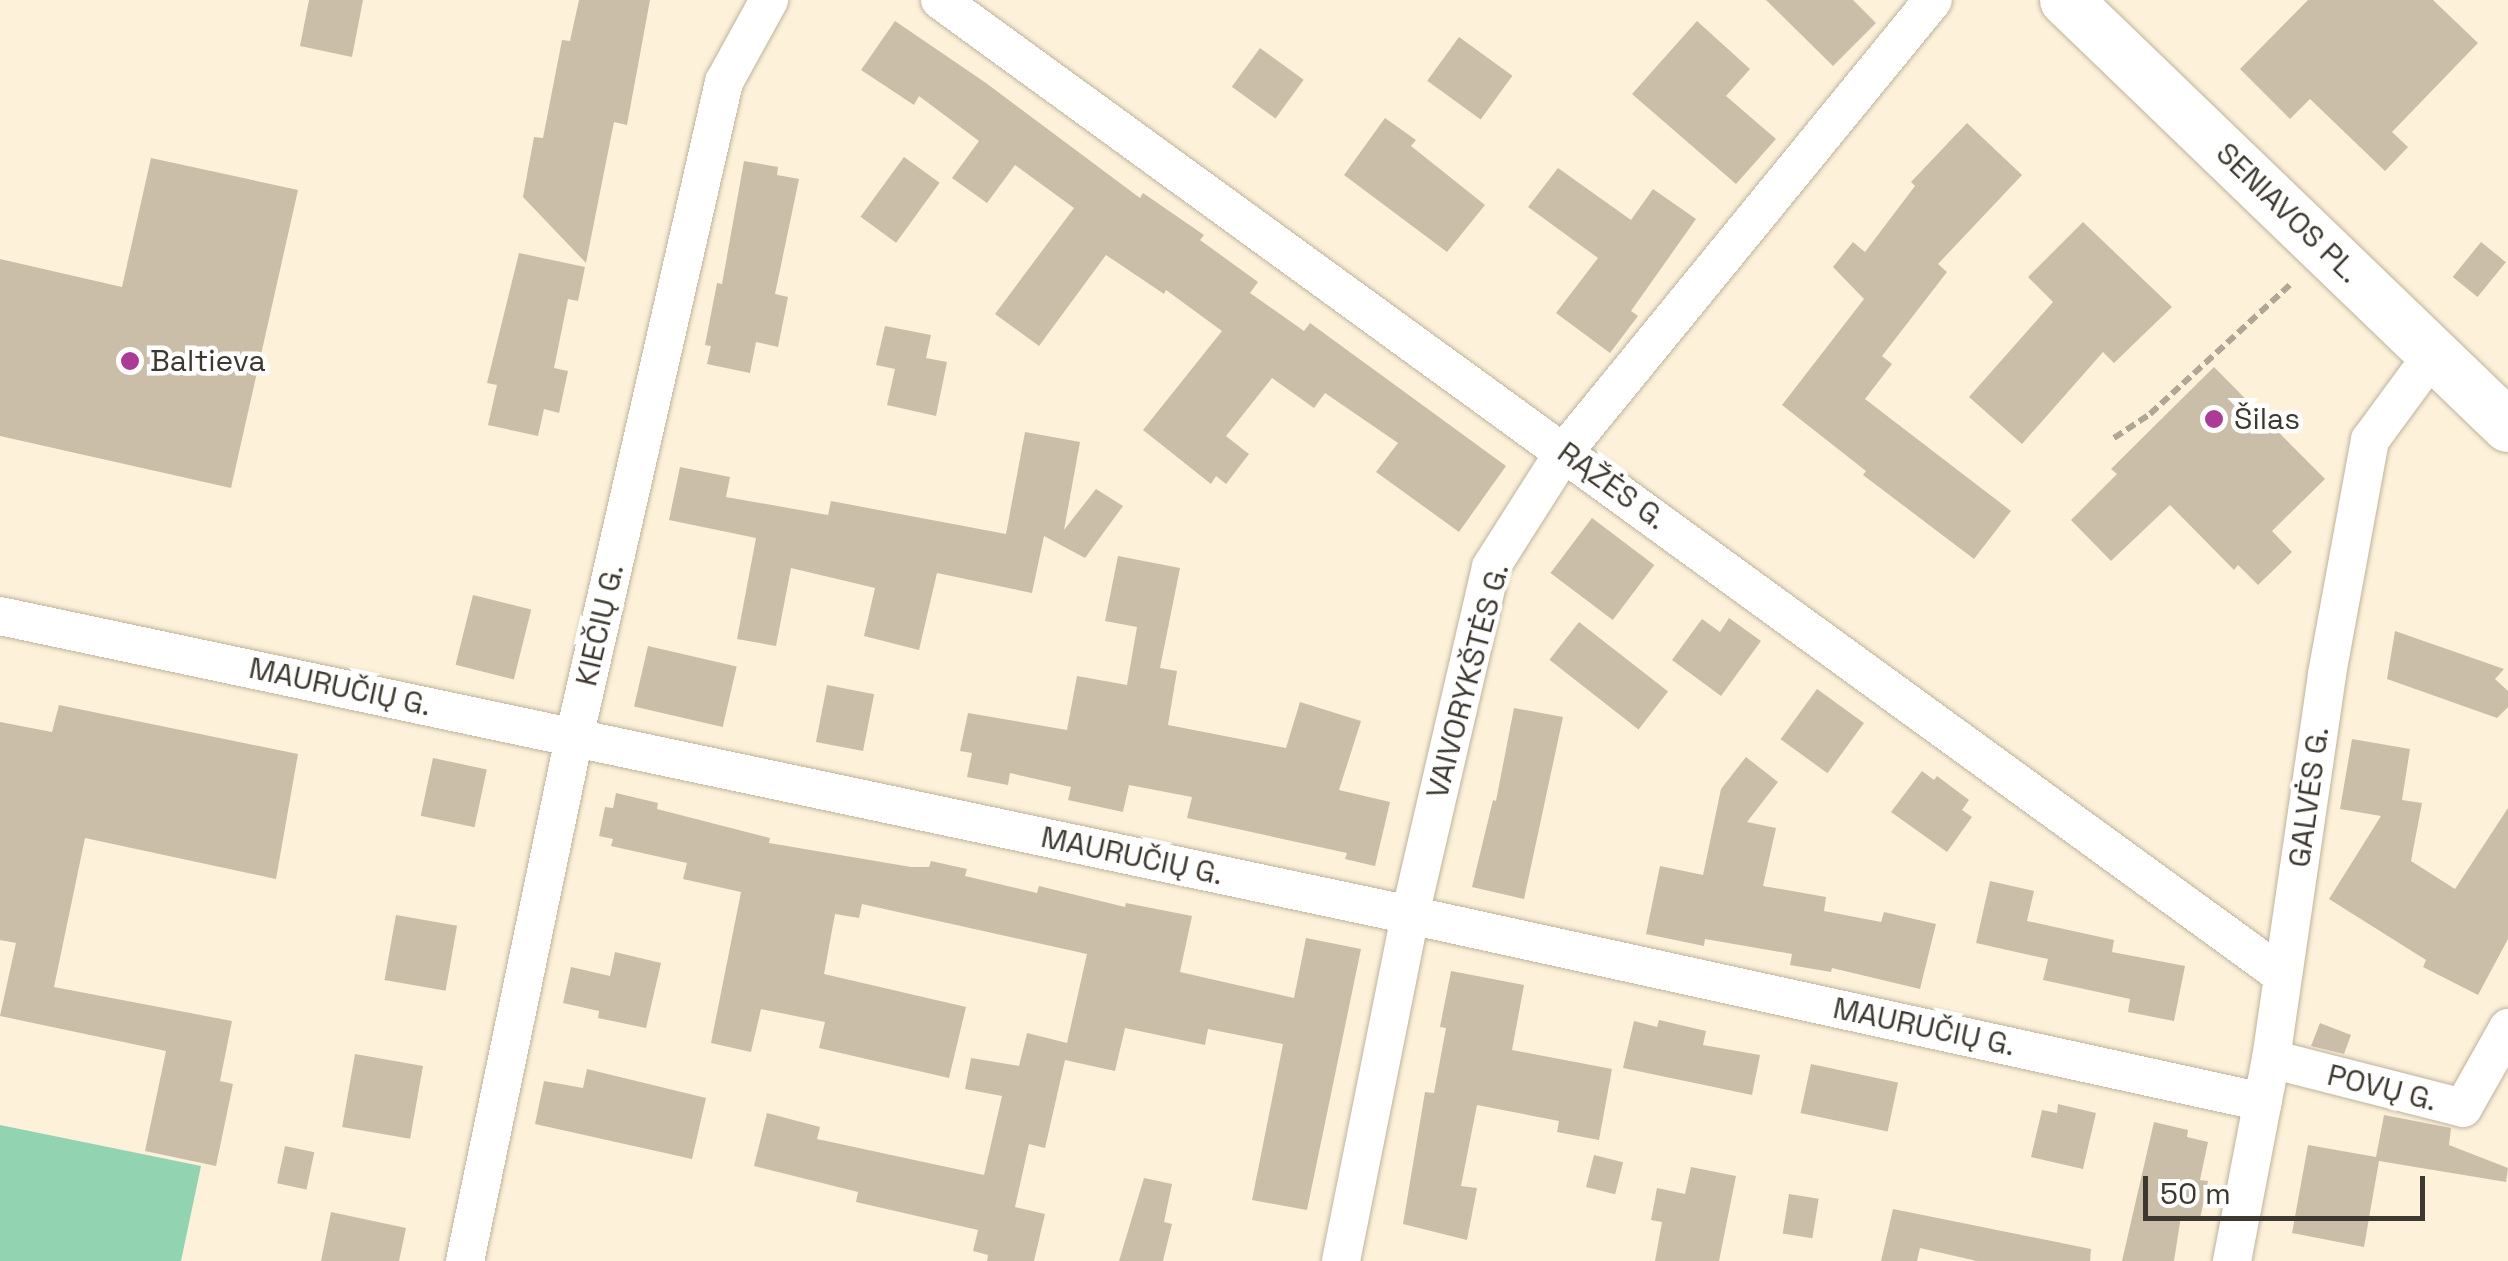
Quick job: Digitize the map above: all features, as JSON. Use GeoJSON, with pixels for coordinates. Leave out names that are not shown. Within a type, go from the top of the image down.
{"type":"FeatureCollection","features":[{"type":"Feature","properties":{"kind":"street","name":"KIEČIŲ G."},"geometry":{"type":"LineString","coordinates":[[465,1261],[574,738],[724,82],[770,0]]}},
{"type":"Feature","properties":{"kind":"street","name":"RĄŽĖS G."},"geometry":{"type":"LineString","coordinates":[[940,0],[1907,706],[2282,974]]}},
{"type":"Feature","properties":{"kind":"street","name":"VAIVORYKŠTĖS G."},"geometry":{"type":"LineString","coordinates":[[1342,1261],[1410,914],[1491,567],[1564,452],[1933,0]]}},
{"type":"Feature","properties":{"kind":"street","name":"SENIAVOS PL."},"geometry":{"type":"LineString","coordinates":[[2066,0],[2434,353],[2504,414]]}},
{"type":"Feature","properties":{"kind":"street","name":"GALVĖS G."},"geometry":{"type":"LineString","coordinates":[[2232,1261],[2263,1102],[2327,674],[2370,440],[2434,353]]}},
{"type":"Feature","properties":{"kind":"street","name":"MAURUČIŲ G."},"geometry":{"type":"LineString","coordinates":[[0,616],[1410,914],[2263,1102]]}},
{"type":"Feature","properties":{"kind":"street","name":"POVŲ G."},"geometry":{"type":"LineString","coordinates":[[2270,1059],[2463,1108],[2508,1028]]}},
{"type":"Feature","properties":{"kind":"path"},"geometry":{"type":"LineString","coordinates":[[2114,438],[2150,414],[2292,283]]}},
{"type":"Feature","properties":{"kind":"green space"},"geometry":{"type":"Polygon","coordinates":[[[0,1125],[201,1166],[181,1261],[0,1261],[0,1125]]]}},
{"type":"Feature","properties":{"kind":"building"},"geometry":{"type":"Polygon","coordinates":[[[309,0],[363,0],[352,57],[300,46],[309,0]]]}},
{"type":"Feature","properties":{"kind":"building"},"geometry":{"type":"Polygon","coordinates":[[[579,0],[650,0],[627,125],[614,122],[586,263],[523,197],[534,137],[543,138],[562,40],[570,41],[579,0]]]}},
{"type":"Feature","properties":{"kind":"building"},"geometry":{"type":"Polygon","coordinates":[[[1766,0],[1853,0],[1876,23],[1833,66],[1766,0]]]}},
{"type":"Feature","properties":{"kind":"building"},"geometry":{"type":"Polygon","coordinates":[[[2308,0],[2433,0],[2478,43],[2392,132],[2408,147],[2385,171],[2310,99],[2290,119],[2240,69],[2308,0]]]}},
{"type":"Feature","properties":{"kind":"building"},"geometry":{"type":"Polygon","coordinates":[[[895,21],[986,83],[1140,198],[1143,193],[1204,235],[1200,240],[1258,282],[1250,293],[1304,331],[1310,323],[1506,466],[1459,532],[1376,472],[1398,443],[1325,393],[1314,408],[1272,378],[1226,436],[1249,454],[1226,484],[1216,476],[1211,484],[1143,430],[1222,331],[1166,290],[1164,294],[1106,255],[1039,346],[995,314],[1074,208],[1015,165],[987,203],[952,178],[979,141],[919,96],[914,105],[861,70],[895,21]]]}},
{"type":"Feature","properties":{"kind":"building"},"geometry":{"type":"Polygon","coordinates":[[[1697,21],[1750,69],[1726,96],[1776,139],[1736,184],[1632,94],[1697,21]]]}},
{"type":"Feature","properties":{"kind":"building"},"geometry":{"type":"Polygon","coordinates":[[[1459,37],[1512,76],[1481,119],[1427,81],[1459,37]]]}},
{"type":"Feature","properties":{"kind":"building"},"geometry":{"type":"Polygon","coordinates":[[[1260,48],[1304,80],[1275,119],[1232,87],[1260,48]]]}},
{"type":"Feature","properties":{"kind":"building"},"geometry":{"type":"Polygon","coordinates":[[[1385,118],[1416,140],[1411,146],[1485,205],[1447,252],[1344,175],[1385,118]]]}},
{"type":"Feature","properties":{"kind":"building"},"geometry":{"type":"Polygon","coordinates":[[[1967,123],[2022,175],[1938,264],[1947,272],[1882,356],[1892,364],[1865,399],[2011,511],[1974,559],[1863,475],[1866,471],[1782,405],[1864,299],[1833,267],[1853,242],[1865,252],[1915,186],[1911,182],[1967,123]]]}},
{"type":"Feature","properties":{"kind":"building"},"geometry":{"type":"Polygon","coordinates":[[[904,157],[940,183],[896,243],[861,217],[904,157]]]}},
{"type":"Feature","properties":{"kind":"building","name":"Baltieva"},"geometry":{"type":"Polygon","coordinates":[[[151,158],[298,190],[231,488],[0,436],[0,259],[122,287],[151,158]]]}},
{"type":"Feature","properties":{"kind":"building"},"geometry":{"type":"Polygon","coordinates":[[[744,161],[778,167],[777,175],[799,179],[775,294],[788,297],[778,347],[756,342],[750,373],[707,364],[711,346],[705,345],[717,283],[722,284],[744,161]]]}},
{"type":"Feature","properties":{"kind":"building"},"geometry":{"type":"Polygon","coordinates":[[[1558,168],[1631,220],[1653,189],[1696,219],[1631,311],[1638,316],[1610,353],[1556,313],[1598,258],[1528,207],[1558,168]]]}},
{"type":"Feature","properties":{"kind":"building"},"geometry":{"type":"Polygon","coordinates":[[[2083,222],[2172,307],[2114,363],[2103,352],[2022,444],[1969,397],[2053,302],[2028,277],[2083,222]]]}},
{"type":"Feature","properties":{"kind":"building"},"geometry":{"type":"Polygon","coordinates":[[[2481,242],[2506,262],[2478,297],[2453,277],[2481,242]]]}},
{"type":"Feature","properties":{"kind":"building"},"geometry":{"type":"Polygon","coordinates":[[[519,253],[585,267],[578,301],[568,299],[554,368],[568,371],[559,413],[544,409],[538,436],[488,425],[497,385],[487,383],[519,253]]]}},
{"type":"Feature","properties":{"kind":"building"},"geometry":{"type":"Polygon","coordinates":[[[885,326],[931,335],[926,358],[947,362],[936,416],[887,405],[895,369],[876,365],[885,326]]]}},
{"type":"Feature","properties":{"kind":"building","name":"Šilas"},"geometry":{"type":"Polygon","coordinates":[[[2214,367],[2325,479],[2272,531],[2292,552],[2258,585],[2238,565],[2234,570],[2170,505],[2111,561],[2071,520],[2117,474],[2111,469],[2214,367]]]}},
{"type":"Feature","properties":{"kind":"building"},"geometry":{"type":"Polygon","coordinates":[[[1025,432],[1080,442],[1064,530],[1096,489],[1123,506],[1085,558],[1044,536],[1032,593],[937,573],[919,650],[864,636],[875,588],[791,568],[776,646],[737,639],[756,538],[669,520],[680,467],[730,477],[726,497],[828,515],[831,501],[1006,534],[1025,432]]]}},
{"type":"Feature","properties":{"kind":"building"},"geometry":{"type":"Polygon","coordinates":[[[1592,518],[1654,565],[1613,620],[1550,573],[1592,518]]]}},
{"type":"Feature","properties":{"kind":"building"},"geometry":{"type":"Polygon","coordinates":[[[1118,556],[1180,568],[1160,668],[1177,671],[1168,725],[1286,748],[1300,702],[1361,721],[1339,790],[1390,802],[1375,866],[1345,859],[1347,853],[1187,818],[1192,797],[1129,785],[1123,812],[1068,800],[1071,787],[1010,773],[1008,785],[967,777],[972,753],[960,751],[968,713],[1067,730],[1077,676],[1127,685],[1137,627],[1105,621],[1118,556]]]}},
{"type":"Feature","properties":{"kind":"building"},"geometry":{"type":"Polygon","coordinates":[[[473,595],[531,610],[514,679],[456,665],[473,595]]]}},
{"type":"Feature","properties":{"kind":"building"},"geometry":{"type":"Polygon","coordinates":[[[1729,618],[1761,641],[1721,696],[1672,660],[1702,619],[1720,632],[1729,618]]]}},
{"type":"Feature","properties":{"kind":"building"},"geometry":{"type":"Polygon","coordinates":[[[1579,622],[1668,692],[1638,729],[1549,660],[1579,622]]]}},
{"type":"Feature","properties":{"kind":"building"},"geometry":{"type":"Polygon","coordinates":[[[2395,631],[2504,669],[2495,679],[2508,691],[2508,707],[2497,718],[2387,679],[2395,631]]]}},
{"type":"Feature","properties":{"kind":"building"},"geometry":{"type":"Polygon","coordinates":[[[648,646],[737,666],[723,727],[634,706],[648,646]]]}},
{"type":"Feature","properties":{"kind":"building"},"geometry":{"type":"Polygon","coordinates":[[[827,685],[874,694],[863,751],[816,742],[827,685]]]}},
{"type":"Feature","properties":{"kind":"building"},"geometry":{"type":"Polygon","coordinates":[[[1817,689],[1864,723],[1827,773],[1781,739],[1817,689]]]}},
{"type":"Feature","properties":{"kind":"building"},"geometry":{"type":"Polygon","coordinates":[[[59,705],[298,754],[276,879],[85,838],[54,987],[232,1021],[220,1081],[233,1084],[216,1166],[145,1151],[166,1051],[0,1016],[16,943],[0,940],[0,722],[52,732],[59,705]]]}},
{"type":"Feature","properties":{"kind":"building"},"geometry":{"type":"Polygon","coordinates":[[[1514,708],[1563,717],[1524,899],[1472,887],[1493,800],[1496,801],[1514,708]]]}},
{"type":"Feature","properties":{"kind":"building"},"geometry":{"type":"Polygon","coordinates":[[[2352,739],[2410,749],[2402,800],[2422,803],[2411,861],[2455,889],[2508,808],[2508,939],[2478,995],[2423,967],[2426,960],[2329,899],[2381,816],[2340,809],[2352,739]]]}},
{"type":"Feature","properties":{"kind":"building"},"geometry":{"type":"Polygon","coordinates":[[[1746,757],[1778,782],[1747,822],[1776,828],[1763,886],[1826,897],[1824,911],[1881,922],[1884,912],[1936,924],[1920,989],[1832,968],[1831,972],[1790,965],[1792,954],[1705,939],[1704,946],[1646,934],[1660,866],[1703,875],[1721,789],[1746,757]]]}},
{"type":"Feature","properties":{"kind":"building"},"geometry":{"type":"Polygon","coordinates":[[[433,758],[487,769],[475,827],[421,816],[433,758]]]}},
{"type":"Feature","properties":{"kind":"building"},"geometry":{"type":"Polygon","coordinates":[[[1922,771],[1934,780],[1937,776],[1969,800],[1962,810],[1972,817],[1947,852],[1891,812],[1922,771]]]}},
{"type":"Feature","properties":{"kind":"building"},"geometry":{"type":"Polygon","coordinates":[[[616,793],[658,803],[657,809],[770,838],[769,843],[911,867],[929,867],[931,861],[967,869],[965,876],[1037,893],[1039,886],[1125,907],[1126,903],[1192,916],[1180,972],[1294,998],[1306,938],[1361,949],[1307,1210],[1252,1200],[1283,1044],[1208,1029],[1205,1045],[1125,1028],[1115,1071],[1065,1060],[1045,1148],[1029,1144],[1015,1207],[1045,1214],[1034,1261],[987,1261],[988,1255],[973,1251],[978,1230],[856,1202],[858,1192],[754,1166],[767,1113],[820,1127],[817,1139],[984,1175],[1002,1096],[965,1089],[971,1058],[1019,1066],[1027,1033],[1067,1043],[1087,954],[862,904],[859,918],[835,914],[824,974],[966,1007],[949,1078],[819,1048],[825,1022],[761,1009],[751,1052],[711,1043],[741,892],[683,879],[687,863],[611,846],[613,839],[599,836],[605,807],[613,808],[616,793]]]}},
{"type":"Feature","properties":{"kind":"building"},"geometry":{"type":"Polygon","coordinates":[[[1990,881],[2034,891],[2027,921],[2114,940],[2112,952],[2185,966],[2174,1021],[2128,1012],[2130,999],[2043,980],[2048,959],[1976,943],[1990,881]]]}},
{"type":"Feature","properties":{"kind":"building"},"geometry":{"type":"Polygon","coordinates":[[[396,915],[457,926],[446,991],[385,980],[396,915]]]}},
{"type":"Feature","properties":{"kind":"building"},"geometry":{"type":"Polygon","coordinates":[[[615,952],[661,963],[646,1028],[598,1018],[599,1011],[563,1003],[571,967],[610,976],[615,952]]]}},
{"type":"Feature","properties":{"kind":"building"},"geometry":{"type":"Polygon","coordinates":[[[1451,971],[1524,985],[1512,1050],[1612,1069],[1599,1140],[1557,1132],[1559,1121],[1477,1105],[1461,1186],[1477,1188],[1467,1240],[1403,1224],[1425,1092],[1434,1093],[1446,1028],[1440,1027],[1451,971]]]}},
{"type":"Feature","properties":{"kind":"building"},"geometry":{"type":"Polygon","coordinates":[[[1659,1020],[1706,1031],[1703,1045],[1760,1055],[1752,1095],[1623,1068],[1634,1021],[1657,1027],[1659,1020]]]}},
{"type":"Feature","properties":{"kind":"building"},"geometry":{"type":"Polygon","coordinates":[[[2320,1023],[2351,1035],[2344,1054],[2311,1046],[2320,1023]]]}},
{"type":"Feature","properties":{"kind":"building"},"geometry":{"type":"Polygon","coordinates":[[[355,1054],[423,1066],[410,1139],[342,1127],[355,1054]]]}},
{"type":"Feature","properties":{"kind":"building"},"geometry":{"type":"Polygon","coordinates":[[[1811,1064],[1898,1083],[1888,1131],[1801,1113],[1811,1064]]]}},
{"type":"Feature","properties":{"kind":"building"},"geometry":{"type":"Polygon","coordinates":[[[587,1069],[706,1098],[692,1159],[535,1124],[544,1081],[583,1088],[587,1069]]]}},
{"type":"Feature","properties":{"kind":"building"},"geometry":{"type":"Polygon","coordinates":[[[2058,1104],[2096,1113],[2083,1169],[2031,1157],[2042,1110],[2057,1113],[2058,1104]]]}},
{"type":"Feature","properties":{"kind":"building"},"geometry":{"type":"Polygon","coordinates":[[[2384,1115],[2451,1128],[2449,1145],[2508,1168],[2506,1182],[2379,1161],[2364,1247],[2292,1233],[2308,1145],[2376,1157],[2384,1115]]]}},
{"type":"Feature","properties":{"kind":"building"},"geometry":{"type":"Polygon","coordinates":[[[2154,1122],[2188,1130],[2187,1137],[2208,1142],[2200,1180],[2208,1181],[2200,1219],[2181,1216],[2174,1261],[2122,1261],[2154,1122]]]}},
{"type":"Feature","properties":{"kind":"building"},"geometry":{"type":"Polygon","coordinates":[[[285,1146],[314,1152],[306,1189],[277,1183],[285,1146]]]}},
{"type":"Feature","properties":{"kind":"building"},"geometry":{"type":"Polygon","coordinates":[[[1594,1155],[1623,1162],[1615,1194],[1586,1187],[1594,1155]]]}},
{"type":"Feature","properties":{"kind":"building"},"geometry":{"type":"Polygon","coordinates":[[[1691,1167],[1736,1176],[1719,1261],[1655,1261],[1662,1222],[1651,1220],[1657,1188],[1685,1194],[1691,1167]]]}},
{"type":"Feature","properties":{"kind":"building"},"geometry":{"type":"Polygon","coordinates":[[[1144,1178],[1172,1184],[1164,1222],[1172,1224],[1163,1261],[1119,1261],[1144,1178]]]}},
{"type":"Feature","properties":{"kind":"building"},"geometry":{"type":"Polygon","coordinates":[[[1789,1194],[1819,1199],[1812,1238],[1783,1234],[1789,1194]]]}},
{"type":"Feature","properties":{"kind":"building"},"geometry":{"type":"Polygon","coordinates":[[[1893,1209],[2091,1249],[2090,1261],[1977,1261],[1920,1248],[1917,1261],[1881,1261],[1893,1209]]]}},
{"type":"Feature","properties":{"kind":"building"},"geometry":{"type":"Polygon","coordinates":[[[331,1212],[406,1228],[399,1261],[321,1261],[331,1212]]]}},
{"type":"Feature","properties":{"kind":"place","name":"Baltieva"},"geometry":{"type":"Point","coordinates":[130,361]}},
{"type":"Feature","properties":{"kind":"place","name":"Šilas"},"geometry":{"type":"Point","coordinates":[2214,419]}}]}
